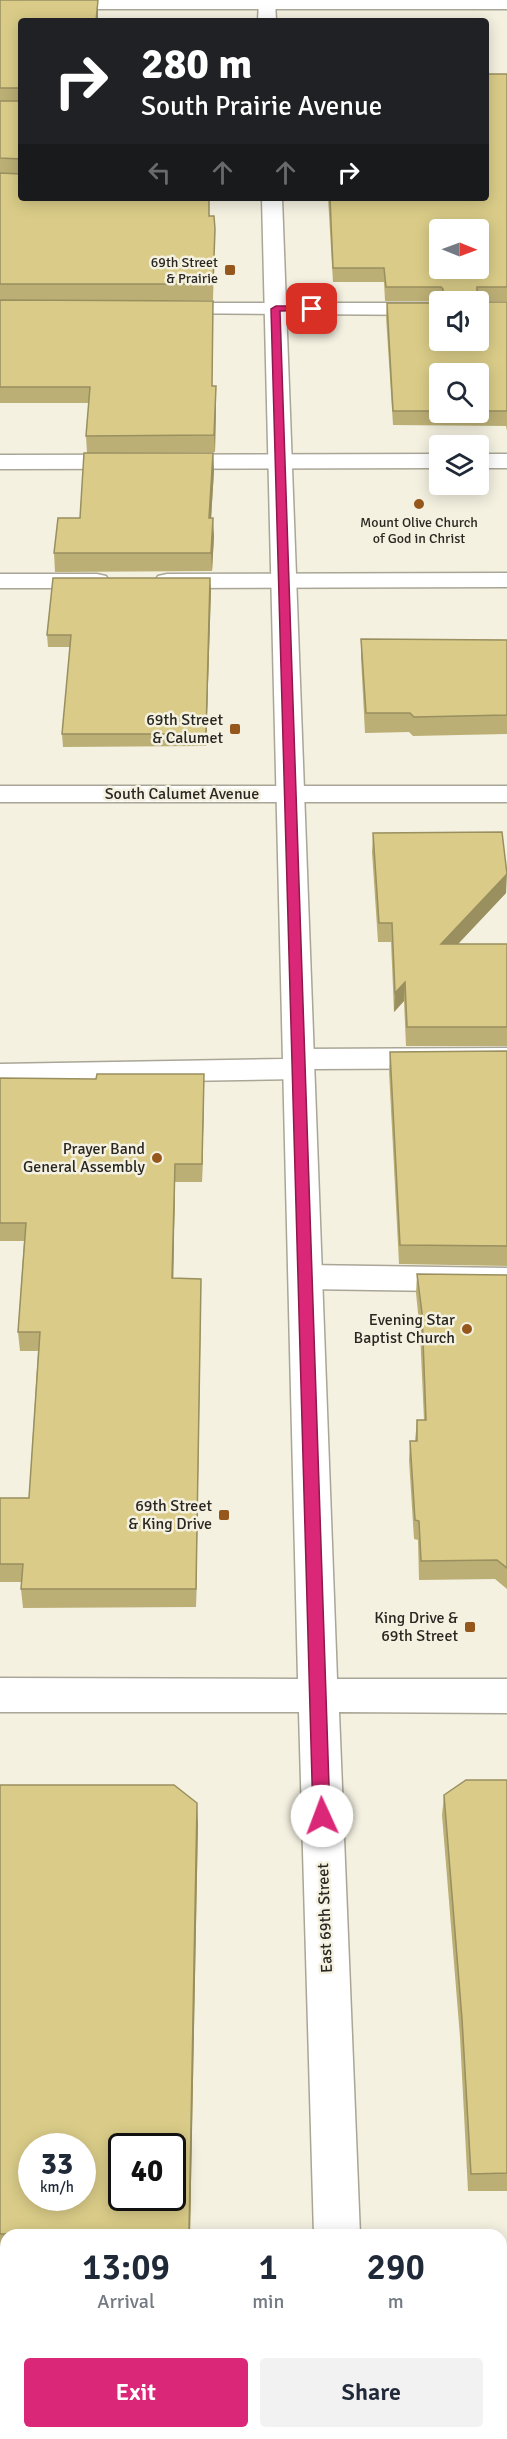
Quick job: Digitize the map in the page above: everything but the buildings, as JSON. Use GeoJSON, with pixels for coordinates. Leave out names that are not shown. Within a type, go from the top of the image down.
{"type":"FeatureCollection","features":[{"type":"Feature","properties":{"kind":"street"},"geometry":{"type":"LineString","coordinates":[[0,4],[267,8],[451,2],[507,4]]}},
{"type":"Feature","properties":{"kind":"street","name":"East 69th Street"},"geometry":{"type":"LineString","coordinates":[[272,201],[337,2229]]}},
{"type":"Feature","properties":{"kind":"street"},"geometry":{"type":"LineString","coordinates":[[152,309],[429,309]]}},
{"type":"Feature","properties":{"kind":"street"},"geometry":{"type":"LineString","coordinates":[[489,460],[507,460]]}},
{"type":"Feature","properties":{"kind":"street"},"geometry":{"type":"LineString","coordinates":[[0,462],[429,461]]}},
{"type":"Feature","properties":{"kind":"street"},"geometry":{"type":"LineString","coordinates":[[0,581],[507,580]]}},
{"type":"Feature","properties":{"kind":"street","name":"South Calumet Avenue"},"geometry":{"type":"LineString","coordinates":[[0,794],[507,794]]}},
{"type":"Feature","properties":{"kind":"street"},"geometry":{"type":"LineString","coordinates":[[0,1074],[507,1058]]}},
{"type":"Feature","properties":{"kind":"street"},"geometry":{"type":"LineString","coordinates":[[306,1277],[507,1280]]}},
{"type":"Feature","properties":{"kind":"street"},"geometry":{"type":"LineString","coordinates":[[0,1695],[507,1696]]}},
{"type":"Feature","properties":{"kind":"place","name":"69th Street & Prairie"},"geometry":{"type":"Point","coordinates":[230,270]}},
{"type":"Feature","properties":{"kind":"place","name":"Mount Olive Church of God in Christ"},"geometry":{"type":"Point","coordinates":[419,504]}},
{"type":"Feature","properties":{"kind":"place","name":"69th Street & Calumet"},"geometry":{"type":"Point","coordinates":[235,729]}},
{"type":"Feature","properties":{"kind":"place","name":"Prayer Band General Assembly"},"geometry":{"type":"Point","coordinates":[157,1158]}},
{"type":"Feature","properties":{"kind":"place","name":"Evening Star Baptist Church"},"geometry":{"type":"Point","coordinates":[467,1329]}},
{"type":"Feature","properties":{"kind":"place","name":"69th Street & King Drive"},"geometry":{"type":"Point","coordinates":[224,1515]}},
{"type":"Feature","properties":{"kind":"place","name":"King Drive & 69th Street"},"geometry":{"type":"Point","coordinates":[470,1627]}},
{"type":"Feature","properties":{"kind":"route"},"geometry":{"type":"LineString","coordinates":[[312,309],[276,309],[322,1816]]}}]}
